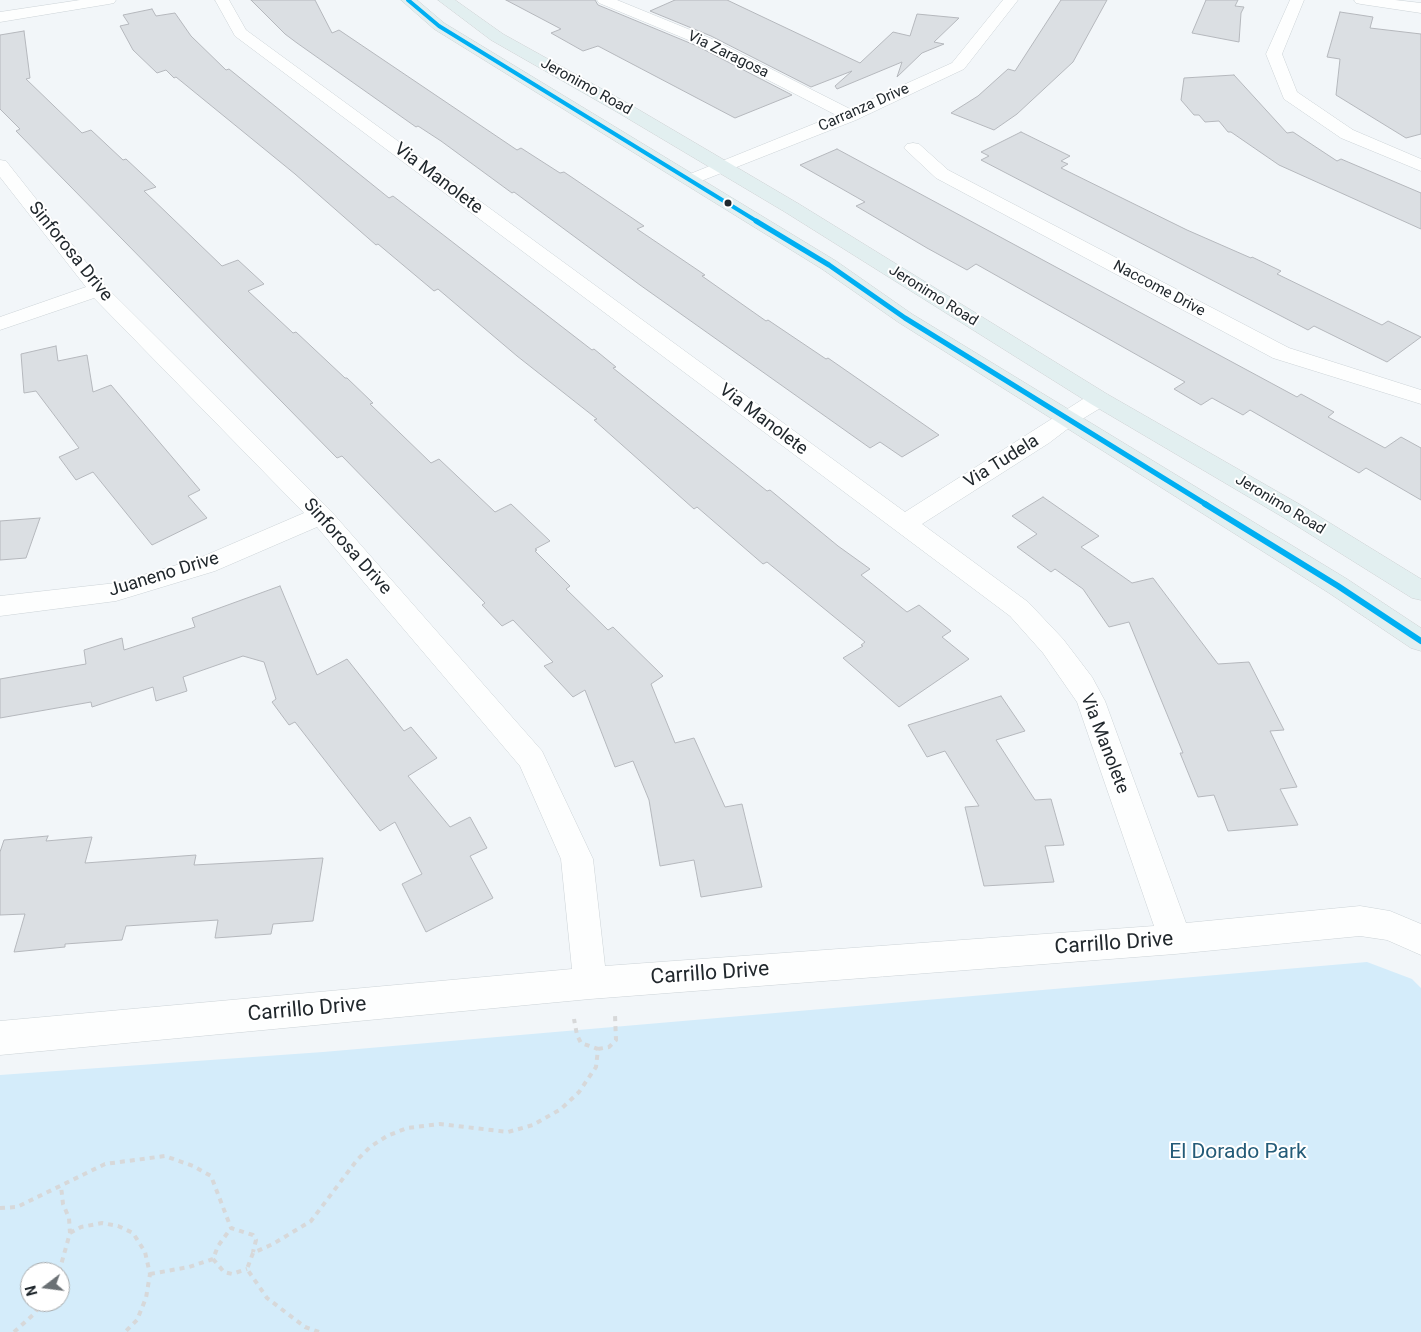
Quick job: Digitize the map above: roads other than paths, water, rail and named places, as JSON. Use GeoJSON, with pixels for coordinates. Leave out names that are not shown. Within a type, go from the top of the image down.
{"type":"FeatureCollection","features":[{"type":"Feature","properties":{"kind":"main road","name":"Jeronimo Road"},"geometry":{"type":"LineString","coordinates":[[408,0],[439,26],[829,266],[905,318],[1338,586],[1421,642]]}},
{"type":"Feature","properties":{"kind":"main road","name":"Jeronimo Road"},"geometry":{"type":"LineString","coordinates":[[445,0],[497,37],[623,108],[800,213],[1099,399],[1290,510],[1421,591]]}},
{"type":"Feature","properties":{"kind":"street"},"geometry":{"type":"LineString","coordinates":[[0,16],[109,0]]}},
{"type":"Feature","properties":{"kind":"street","name":"Via Manolete"},"geometry":{"type":"LineString","coordinates":[[222,0],[240,33],[1019,609],[1053,646],[1082,685],[1091,701],[1175,939]]}},
{"type":"Feature","properties":{"kind":"street","name":"Via Zaragosa"},"geometry":{"type":"LineString","coordinates":[[604,0],[704,41],[850,116]]}},
{"type":"Feature","properties":{"kind":"street","name":"Carranza Drive"},"geometry":{"type":"LineString","coordinates":[[691,180],[850,116],[958,66],[1011,0]]}},
{"type":"Feature","properties":{"kind":"street"},"geometry":{"type":"LineString","coordinates":[[1297,0],[1274,54],[1290,95],[1347,134],[1421,166]]}},
{"type":"Feature","properties":{"kind":"street"},"geometry":{"type":"LineString","coordinates":[[1361,0],[1421,8]]}},
{"type":"Feature","properties":{"kind":"street","name":"Naccome Drive"},"geometry":{"type":"LineString","coordinates":[[913,148],[942,174],[1282,353],[1421,397]]}},
{"type":"Feature","properties":{"kind":"street","name":"Sinforosa Drive"},"geometry":{"type":"LineString","coordinates":[[0,165],[98,290],[321,516],[532,759],[577,859],[591,984]]}},
{"type":"Feature","properties":{"kind":"street"},"geometry":{"type":"LineString","coordinates":[[0,324],[98,290]]}},
{"type":"Feature","properties":{"kind":"street","name":"Via Tudela"},"geometry":{"type":"LineString","coordinates":[[904,524],[1041,438],[1066,419],[1099,399]]}},
{"type":"Feature","properties":{"kind":"street","name":"Juaneno Drive"},"geometry":{"type":"LineString","coordinates":[[0,606],[116,592],[206,565],[321,516]]}},
{"type":"Feature","properties":{"kind":"street","name":"Carrillo Drive"},"geometry":{"type":"LineString","coordinates":[[0,1038],[591,984],[1175,939],[1360,921],[1390,926],[1419,939]]}},
{"type":"Feature","properties":{"kind":"park label","name":"El Dorado Park"},"geometry":{"type":"Point","coordinates":[1238,1153]}}]}
